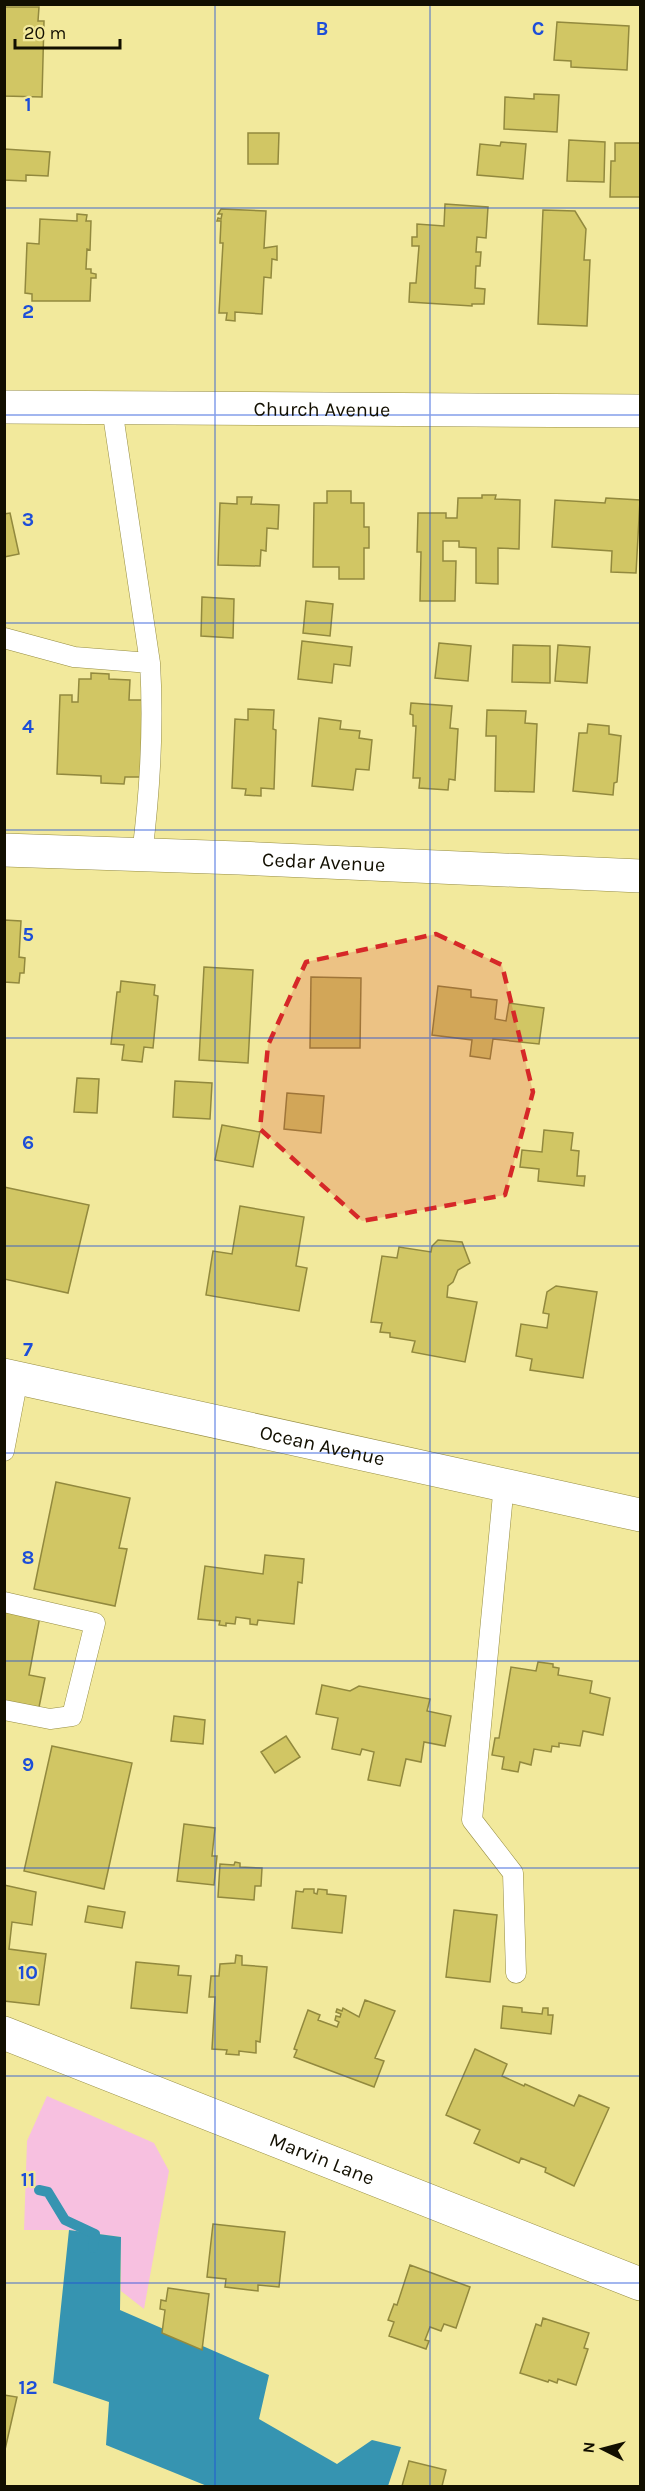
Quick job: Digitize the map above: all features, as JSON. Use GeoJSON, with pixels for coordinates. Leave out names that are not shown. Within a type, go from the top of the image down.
{"type":"FeatureCollection","features":[{"type":"Feature","properties":{"kind":"street","name":"Church Avenue"},"geometry":{"type":"LineString","coordinates":[[4,407],[640,411]]}},
{"type":"Feature","properties":{"kind":"street","name":"Cedar Avenue"},"geometry":{"type":"LineString","coordinates":[[4,850],[640,876]]}},
{"type":"Feature","properties":{"kind":"street","name":"Ocean Avenue"},"geometry":{"type":"LineString","coordinates":[[11,1376],[640,1515]]}},
{"type":"Feature","properties":{"kind":"street","name":"Marvin Lane"},"geometry":{"type":"LineString","coordinates":[[4,2033],[640,2284]]}},
{"type":"Feature","properties":{"kind":"lane"},"geometry":{"type":"LineString","coordinates":[[112,408],[150,663],[152,700],[150,793],[142,855]]}},
{"type":"Feature","properties":{"kind":"lane"},"geometry":{"type":"LineString","coordinates":[[4,638],[74,657],[150,663]]}},
{"type":"Feature","properties":{"kind":"lane"},"geometry":{"type":"LineString","coordinates":[[4,1451],[11,1376]]}},
{"type":"Feature","properties":{"kind":"lane"},"geometry":{"type":"LineString","coordinates":[[504,1484],[472,1820],[513,1873],[516,1973]]}},
{"type":"Feature","properties":{"kind":"lane"},"geometry":{"type":"LineString","coordinates":[[4,1602],[94,1623],[72,1716],[50,1719],[4,1710]]}},
{"type":"Feature","properties":{"kind":"highlighted area"},"geometry":{"type":"Polygon","coordinates":[[[436,934],[502,965],[533,1092],[505,1195],[362,1221],[260,1129],[268,1045],[306,962],[436,934]]]}},
{"type":"Feature","properties":{"kind":"shaded area"},"geometry":{"type":"Polygon","coordinates":[[[47,2096],[154,2143],[169,2171],[144,2309],[121,2291],[121,2237],[69,2230],[24,2230],[27,2141],[47,2096]]]}},
{"type":"Feature","properties":{"kind":"water"},"geometry":{"type":"Polygon","coordinates":[[[69,2230],[121,2237],[120,2310],[269,2375],[259,2419],[337,2464],[372,2440],[401,2447],[388,2486],[207,2486],[106,2445],[109,2402],[53,2383],[69,2230]]]}},
{"type":"Feature","properties":{"kind":"building"},"geometry":{"type":"Polygon","coordinates":[[[4,7],[39,7],[38,21],[44,21],[42,97],[4,96],[4,7]]]}},
{"type":"Feature","properties":{"kind":"building"},"geometry":{"type":"Polygon","coordinates":[[[557,22],[629,26],[627,70],[571,67],[571,61],[554,60],[557,22]]]}},
{"type":"Feature","properties":{"kind":"building"},"geometry":{"type":"Polygon","coordinates":[[[534,94],[559,95],[557,132],[504,129],[505,97],[534,99],[534,94]]]}},
{"type":"Feature","properties":{"kind":"building"},"geometry":{"type":"Polygon","coordinates":[[[248,133],[279,133],[278,164],[248,164],[248,133]]]}},
{"type":"Feature","properties":{"kind":"building"},"geometry":{"type":"Polygon","coordinates":[[[569,140],[605,142],[604,182],[567,181],[569,140]]]}},
{"type":"Feature","properties":{"kind":"building"},"geometry":{"type":"Polygon","coordinates":[[[501,142],[526,144],[523,179],[477,175],[480,144],[500,146],[501,142]]]}},
{"type":"Feature","properties":{"kind":"building"},"geometry":{"type":"Polygon","coordinates":[[[615,143],[640,143],[640,197],[610,197],[611,161],[615,161],[615,143]]]}},
{"type":"Feature","properties":{"kind":"building"},"geometry":{"type":"Polygon","coordinates":[[[4,149],[50,152],[48,176],[26,175],[26,181],[4,180],[4,149]]]}},
{"type":"Feature","properties":{"kind":"building"},"geometry":{"type":"Polygon","coordinates":[[[445,204],[488,207],[486,238],[477,237],[476,252],[481,252],[480,266],[476,266],[475,288],[485,289],[484,304],[472,304],[472,306],[409,302],[410,283],[416,283],[419,246],[412,246],[412,237],[417,237],[417,224],[444,226],[445,204]]]}},
{"type":"Feature","properties":{"kind":"building"},"geometry":{"type":"Polygon","coordinates":[[[221,209],[266,211],[264,248],[277,246],[277,260],[272,259],[271,278],[264,277],[262,314],[235,312],[235,321],[226,320],[227,313],[219,313],[223,243],[220,243],[221,221],[217,221],[218,218],[221,219],[222,214],[218,214],[221,209]]]}},
{"type":"Feature","properties":{"kind":"building"},"geometry":{"type":"Polygon","coordinates":[[[543,210],[575,211],[586,229],[584,260],[590,260],[587,326],[538,324],[543,210]]]}},
{"type":"Feature","properties":{"kind":"building"},"geometry":{"type":"Polygon","coordinates":[[[77,214],[87,215],[86,221],[91,221],[90,250],[87,249],[86,269],[91,269],[91,273],[96,274],[96,278],[91,278],[90,301],[32,301],[32,294],[25,293],[27,243],[39,244],[40,219],[77,221],[77,214]]]}},
{"type":"Feature","properties":{"kind":"building"},"geometry":{"type":"Polygon","coordinates":[[[327,491],[351,491],[351,503],[364,503],[364,527],[369,527],[369,548],[364,548],[364,579],[339,579],[339,567],[313,567],[314,503],[327,503],[327,491]]]}},
{"type":"Feature","properties":{"kind":"building"},"geometry":{"type":"Polygon","coordinates":[[[482,495],[496,495],[495,499],[520,500],[519,549],[498,548],[498,584],[476,583],[476,548],[459,547],[459,541],[443,541],[443,561],[456,561],[455,601],[420,601],[421,552],[417,552],[418,513],[446,513],[446,518],[457,518],[458,498],[482,498],[482,495]]]}},
{"type":"Feature","properties":{"kind":"building"},"geometry":{"type":"Polygon","coordinates":[[[237,497],[252,497],[251,504],[279,505],[278,529],[267,528],[266,551],[261,550],[260,566],[218,565],[220,503],[237,504],[237,497]]]}},
{"type":"Feature","properties":{"kind":"building"},"geometry":{"type":"Polygon","coordinates":[[[606,498],[640,500],[636,573],[611,572],[612,551],[552,547],[555,500],[605,503],[606,498]]]}},
{"type":"Feature","properties":{"kind":"building"},"geometry":{"type":"Polygon","coordinates":[[[10,513],[19,554],[4,557],[4,514],[10,513]]]}},
{"type":"Feature","properties":{"kind":"building"},"geometry":{"type":"Polygon","coordinates":[[[202,597],[234,599],[233,638],[201,636],[202,597]]]}},
{"type":"Feature","properties":{"kind":"building"},"geometry":{"type":"Polygon","coordinates":[[[306,601],[333,604],[330,636],[303,633],[306,601]]]}},
{"type":"Feature","properties":{"kind":"building"},"geometry":{"type":"Polygon","coordinates":[[[302,641],[352,647],[350,666],[334,664],[332,683],[298,679],[302,641]]]}},
{"type":"Feature","properties":{"kind":"building"},"geometry":{"type":"Polygon","coordinates":[[[439,643],[471,646],[468,681],[435,678],[439,643]]]}},
{"type":"Feature","properties":{"kind":"building"},"geometry":{"type":"Polygon","coordinates":[[[513,645],[550,646],[550,683],[512,682],[513,645]]]}},
{"type":"Feature","properties":{"kind":"building"},"geometry":{"type":"Polygon","coordinates":[[[558,645],[590,647],[587,683],[555,681],[558,645]]]}},
{"type":"Feature","properties":{"kind":"building"},"geometry":{"type":"Polygon","coordinates":[[[91,673],[109,674],[109,679],[130,680],[129,700],[143,700],[141,777],[125,777],[124,784],[101,783],[101,776],[57,774],[60,695],[72,695],[72,702],[78,702],[79,679],[91,679],[91,673]]]}},
{"type":"Feature","properties":{"kind":"building"},"geometry":{"type":"Polygon","coordinates":[[[411,703],[452,706],[450,728],[458,729],[455,780],[449,779],[448,790],[419,788],[420,778],[413,778],[416,726],[413,726],[413,715],[410,714],[411,703]]]}},
{"type":"Feature","properties":{"kind":"building"},"geometry":{"type":"Polygon","coordinates":[[[248,709],[274,710],[273,729],[276,730],[274,789],[261,788],[261,796],[245,795],[246,789],[232,788],[235,719],[248,720],[248,709]]]}},
{"type":"Feature","properties":{"kind":"building"},"geometry":{"type":"Polygon","coordinates":[[[487,710],[526,711],[525,723],[537,724],[534,792],[495,791],[496,736],[486,736],[487,710]]]}},
{"type":"Feature","properties":{"kind":"building"},"geometry":{"type":"Polygon","coordinates":[[[319,718],[341,721],[340,729],[360,731],[359,738],[372,740],[369,770],[356,769],[353,790],[312,786],[319,718]]]}},
{"type":"Feature","properties":{"kind":"building"},"geometry":{"type":"Polygon","coordinates":[[[588,724],[609,726],[609,734],[621,736],[617,782],[614,783],[613,795],[573,791],[579,733],[587,733],[588,724]]]}},
{"type":"Feature","properties":{"kind":"building"},"geometry":{"type":"Polygon","coordinates":[[[4,920],[21,921],[19,957],[25,958],[24,973],[20,973],[19,983],[4,982],[4,920]]]}},
{"type":"Feature","properties":{"kind":"building"},"geometry":{"type":"Polygon","coordinates":[[[204,967],[253,970],[248,1063],[199,1060],[204,967]]]}},
{"type":"Feature","properties":{"kind":"building"},"geometry":{"type":"Polygon","coordinates":[[[311,977],[361,978],[360,1048],[310,1048],[311,977]]]}},
{"type":"Feature","properties":{"kind":"building"},"geometry":{"type":"Polygon","coordinates":[[[121,981],[155,985],[154,995],[158,996],[153,1048],[144,1047],[142,1062],[122,1060],[124,1045],[111,1044],[117,992],[120,992],[121,981]]]}},
{"type":"Feature","properties":{"kind":"building"},"geometry":{"type":"Polygon","coordinates":[[[438,986],[471,990],[471,997],[497,1000],[495,1019],[506,1021],[509,1003],[544,1008],[539,1044],[493,1039],[490,1059],[470,1056],[472,1040],[432,1035],[438,986]]]}},
{"type":"Feature","properties":{"kind":"building"},"geometry":{"type":"Polygon","coordinates":[[[77,1078],[99,1079],[97,1113],[74,1112],[77,1078]]]}},
{"type":"Feature","properties":{"kind":"building"},"geometry":{"type":"Polygon","coordinates":[[[175,1081],[212,1083],[210,1119],[173,1117],[175,1081]]]}},
{"type":"Feature","properties":{"kind":"building"},"geometry":{"type":"Polygon","coordinates":[[[287,1093],[324,1096],[321,1133],[284,1129],[287,1093]]]}},
{"type":"Feature","properties":{"kind":"building"},"geometry":{"type":"Polygon","coordinates":[[[222,1125],[260,1132],[253,1167],[215,1160],[222,1125]]]}},
{"type":"Feature","properties":{"kind":"building"},"geometry":{"type":"Polygon","coordinates":[[[544,1130],[573,1133],[571,1150],[579,1151],[577,1176],[585,1176],[584,1186],[538,1181],[539,1169],[520,1167],[522,1150],[542,1152],[544,1130]]]}},
{"type":"Feature","properties":{"kind":"building"},"geometry":{"type":"Polygon","coordinates":[[[4,1187],[89,1205],[68,1293],[4,1279],[4,1187]]]}},
{"type":"Feature","properties":{"kind":"building"},"geometry":{"type":"Polygon","coordinates":[[[240,1206],[304,1217],[296,1266],[307,1268],[299,1311],[206,1295],[213,1251],[232,1254],[240,1206]]]}},
{"type":"Feature","properties":{"kind":"building"},"geometry":{"type":"Polygon","coordinates":[[[438,1240],[462,1242],[470,1263],[458,1270],[453,1282],[448,1286],[447,1297],[477,1302],[465,1362],[412,1352],[415,1341],[390,1337],[390,1333],[380,1332],[382,1323],[371,1322],[382,1256],[397,1258],[399,1247],[431,1252],[432,1246],[438,1240]]]}},
{"type":"Feature","properties":{"kind":"building"},"geometry":{"type":"Polygon","coordinates":[[[556,1286],[597,1292],[583,1378],[530,1370],[532,1359],[516,1356],[521,1324],[547,1328],[549,1314],[543,1313],[547,1292],[556,1286]]]}},
{"type":"Feature","properties":{"kind":"building"},"geometry":{"type":"Polygon","coordinates":[[[56,1482],[130,1498],[119,1548],[127,1549],[115,1606],[34,1589],[56,1482]]]}},
{"type":"Feature","properties":{"kind":"building"},"geometry":{"type":"Polygon","coordinates":[[[265,1555],[304,1559],[302,1583],[298,1582],[294,1624],[258,1620],[257,1625],[250,1624],[250,1619],[236,1617],[235,1624],[226,1623],[226,1626],[219,1625],[220,1621],[198,1619],[205,1566],[263,1574],[265,1555]]]}},
{"type":"Feature","properties":{"kind":"building"},"geometry":{"type":"Polygon","coordinates":[[[4,1609],[40,1616],[29,1675],[45,1678],[38,1712],[4,1705],[4,1609]]]}},
{"type":"Feature","properties":{"kind":"building"},"geometry":{"type":"Polygon","coordinates":[[[538,1662],[553,1664],[553,1667],[559,1668],[558,1675],[592,1681],[590,1693],[610,1698],[603,1735],[583,1731],[580,1746],[559,1743],[559,1747],[552,1746],[551,1752],[534,1749],[531,1765],[520,1762],[518,1772],[502,1769],[504,1757],[492,1755],[495,1738],[499,1738],[511,1667],[536,1671],[538,1662]]]}},
{"type":"Feature","properties":{"kind":"building"},"geometry":{"type":"Polygon","coordinates":[[[322,1685],[350,1691],[359,1686],[430,1699],[427,1711],[451,1716],[445,1746],[424,1742],[421,1762],[406,1759],[400,1786],[368,1780],[374,1752],[362,1749],[360,1755],[332,1749],[338,1718],[316,1714],[322,1685]]]}},
{"type":"Feature","properties":{"kind":"building"},"geometry":{"type":"Polygon","coordinates":[[[174,1716],[205,1720],[203,1744],[171,1741],[174,1716]]]}},
{"type":"Feature","properties":{"kind":"building"},"geometry":{"type":"Polygon","coordinates":[[[286,1736],[300,1757],[275,1773],[261,1752],[286,1736]]]}},
{"type":"Feature","properties":{"kind":"building"},"geometry":{"type":"Polygon","coordinates":[[[52,1746],[132,1763],[104,1889],[24,1871],[52,1746]]]}},
{"type":"Feature","properties":{"kind":"building"},"geometry":{"type":"Polygon","coordinates":[[[184,1824],[215,1828],[212,1856],[217,1856],[214,1885],[177,1881],[184,1824]]]}},
{"type":"Feature","properties":{"kind":"building"},"geometry":{"type":"Polygon","coordinates":[[[235,1862],[240,1863],[240,1867],[262,1868],[261,1886],[255,1886],[254,1900],[218,1897],[220,1864],[234,1865],[235,1862]]]}},
{"type":"Feature","properties":{"kind":"building"},"geometry":{"type":"Polygon","coordinates":[[[4,1885],[36,1892],[32,1925],[12,1922],[9,1949],[46,1954],[39,2005],[4,2001],[4,1885]]]}},
{"type":"Feature","properties":{"kind":"building"},"geometry":{"type":"Polygon","coordinates":[[[304,1889],[314,1889],[314,1893],[317,1894],[318,1889],[327,1890],[327,1894],[346,1896],[342,1933],[292,1928],[296,1891],[303,1892],[304,1889]]]}},
{"type":"Feature","properties":{"kind":"building"},"geometry":{"type":"Polygon","coordinates":[[[88,1906],[125,1912],[122,1928],[85,1922],[88,1906]]]}},
{"type":"Feature","properties":{"kind":"building"},"geometry":{"type":"Polygon","coordinates":[[[454,1910],[497,1915],[490,1982],[446,1977],[454,1910]]]}},
{"type":"Feature","properties":{"kind":"building"},"geometry":{"type":"Polygon","coordinates":[[[236,1955],[242,1956],[242,1965],[267,1967],[260,2042],[256,2041],[256,2053],[239,2051],[239,2055],[226,2054],[227,2050],[212,2049],[215,1997],[209,1997],[211,1976],[219,1976],[220,1964],[235,1963],[236,1955]]]}},
{"type":"Feature","properties":{"kind":"building"},"geometry":{"type":"Polygon","coordinates":[[[136,1962],[179,1966],[178,1975],[191,1976],[187,2013],[131,2008],[136,1962]]]}},
{"type":"Feature","properties":{"kind":"building"},"geometry":{"type":"Polygon","coordinates":[[[365,2000],[395,2011],[375,2058],[384,2061],[374,2087],[294,2057],[297,2050],[294,2049],[308,2010],[320,2015],[318,2020],[337,2027],[339,2022],[335,2020],[336,2016],[340,2017],[341,2014],[336,2012],[337,2009],[342,2011],[343,2008],[359,2017],[365,2000]]]}},
{"type":"Feature","properties":{"kind":"building"},"geometry":{"type":"Polygon","coordinates":[[[503,2006],[522,2008],[522,2012],[542,2014],[543,2008],[548,2008],[548,2015],[553,2015],[551,2034],[501,2028],[503,2006]]]}},
{"type":"Feature","properties":{"kind":"building"},"geometry":{"type":"Polygon","coordinates":[[[475,2049],[507,2064],[502,2076],[524,2086],[525,2084],[574,2106],[579,2095],[609,2108],[574,2186],[545,2172],[546,2168],[521,2158],[519,2163],[474,2143],[480,2130],[446,2115],[475,2049]]]}},
{"type":"Feature","properties":{"kind":"building"},"geometry":{"type":"Polygon","coordinates":[[[213,2224],[285,2232],[279,2287],[258,2285],[258,2291],[225,2287],[226,2279],[207,2277],[213,2224]]]}},
{"type":"Feature","properties":{"kind":"building"},"geometry":{"type":"Polygon","coordinates":[[[410,2265],[470,2287],[456,2328],[444,2324],[441,2331],[430,2327],[425,2340],[429,2341],[426,2349],[389,2336],[394,2322],[388,2320],[394,2304],[397,2305],[410,2265]]]}},
{"type":"Feature","properties":{"kind":"building"},"geometry":{"type":"Polygon","coordinates":[[[168,2288],[209,2294],[202,2350],[162,2333],[165,2310],[160,2309],[161,2300],[166,2301],[168,2288]]]}},
{"type":"Feature","properties":{"kind":"building"},"geometry":{"type":"Polygon","coordinates":[[[543,2318],[589,2333],[584,2348],[588,2349],[576,2385],[558,2379],[557,2383],[549,2380],[548,2382],[520,2373],[536,2324],[541,2326],[543,2318]]]}},
{"type":"Feature","properties":{"kind":"building"},"geometry":{"type":"Polygon","coordinates":[[[4,2395],[17,2397],[4,2454],[4,2395]]]}},
{"type":"Feature","properties":{"kind":"building"},"geometry":{"type":"Polygon","coordinates":[[[409,2461],[446,2470],[442,2486],[402,2486],[409,2461]]]}},
{"type":"Feature","properties":{"kind":"waterway"},"geometry":{"type":"LineString","coordinates":[[39,2190],[48,2192],[65,2220],[95,2234],[93,2248]]}}]}
